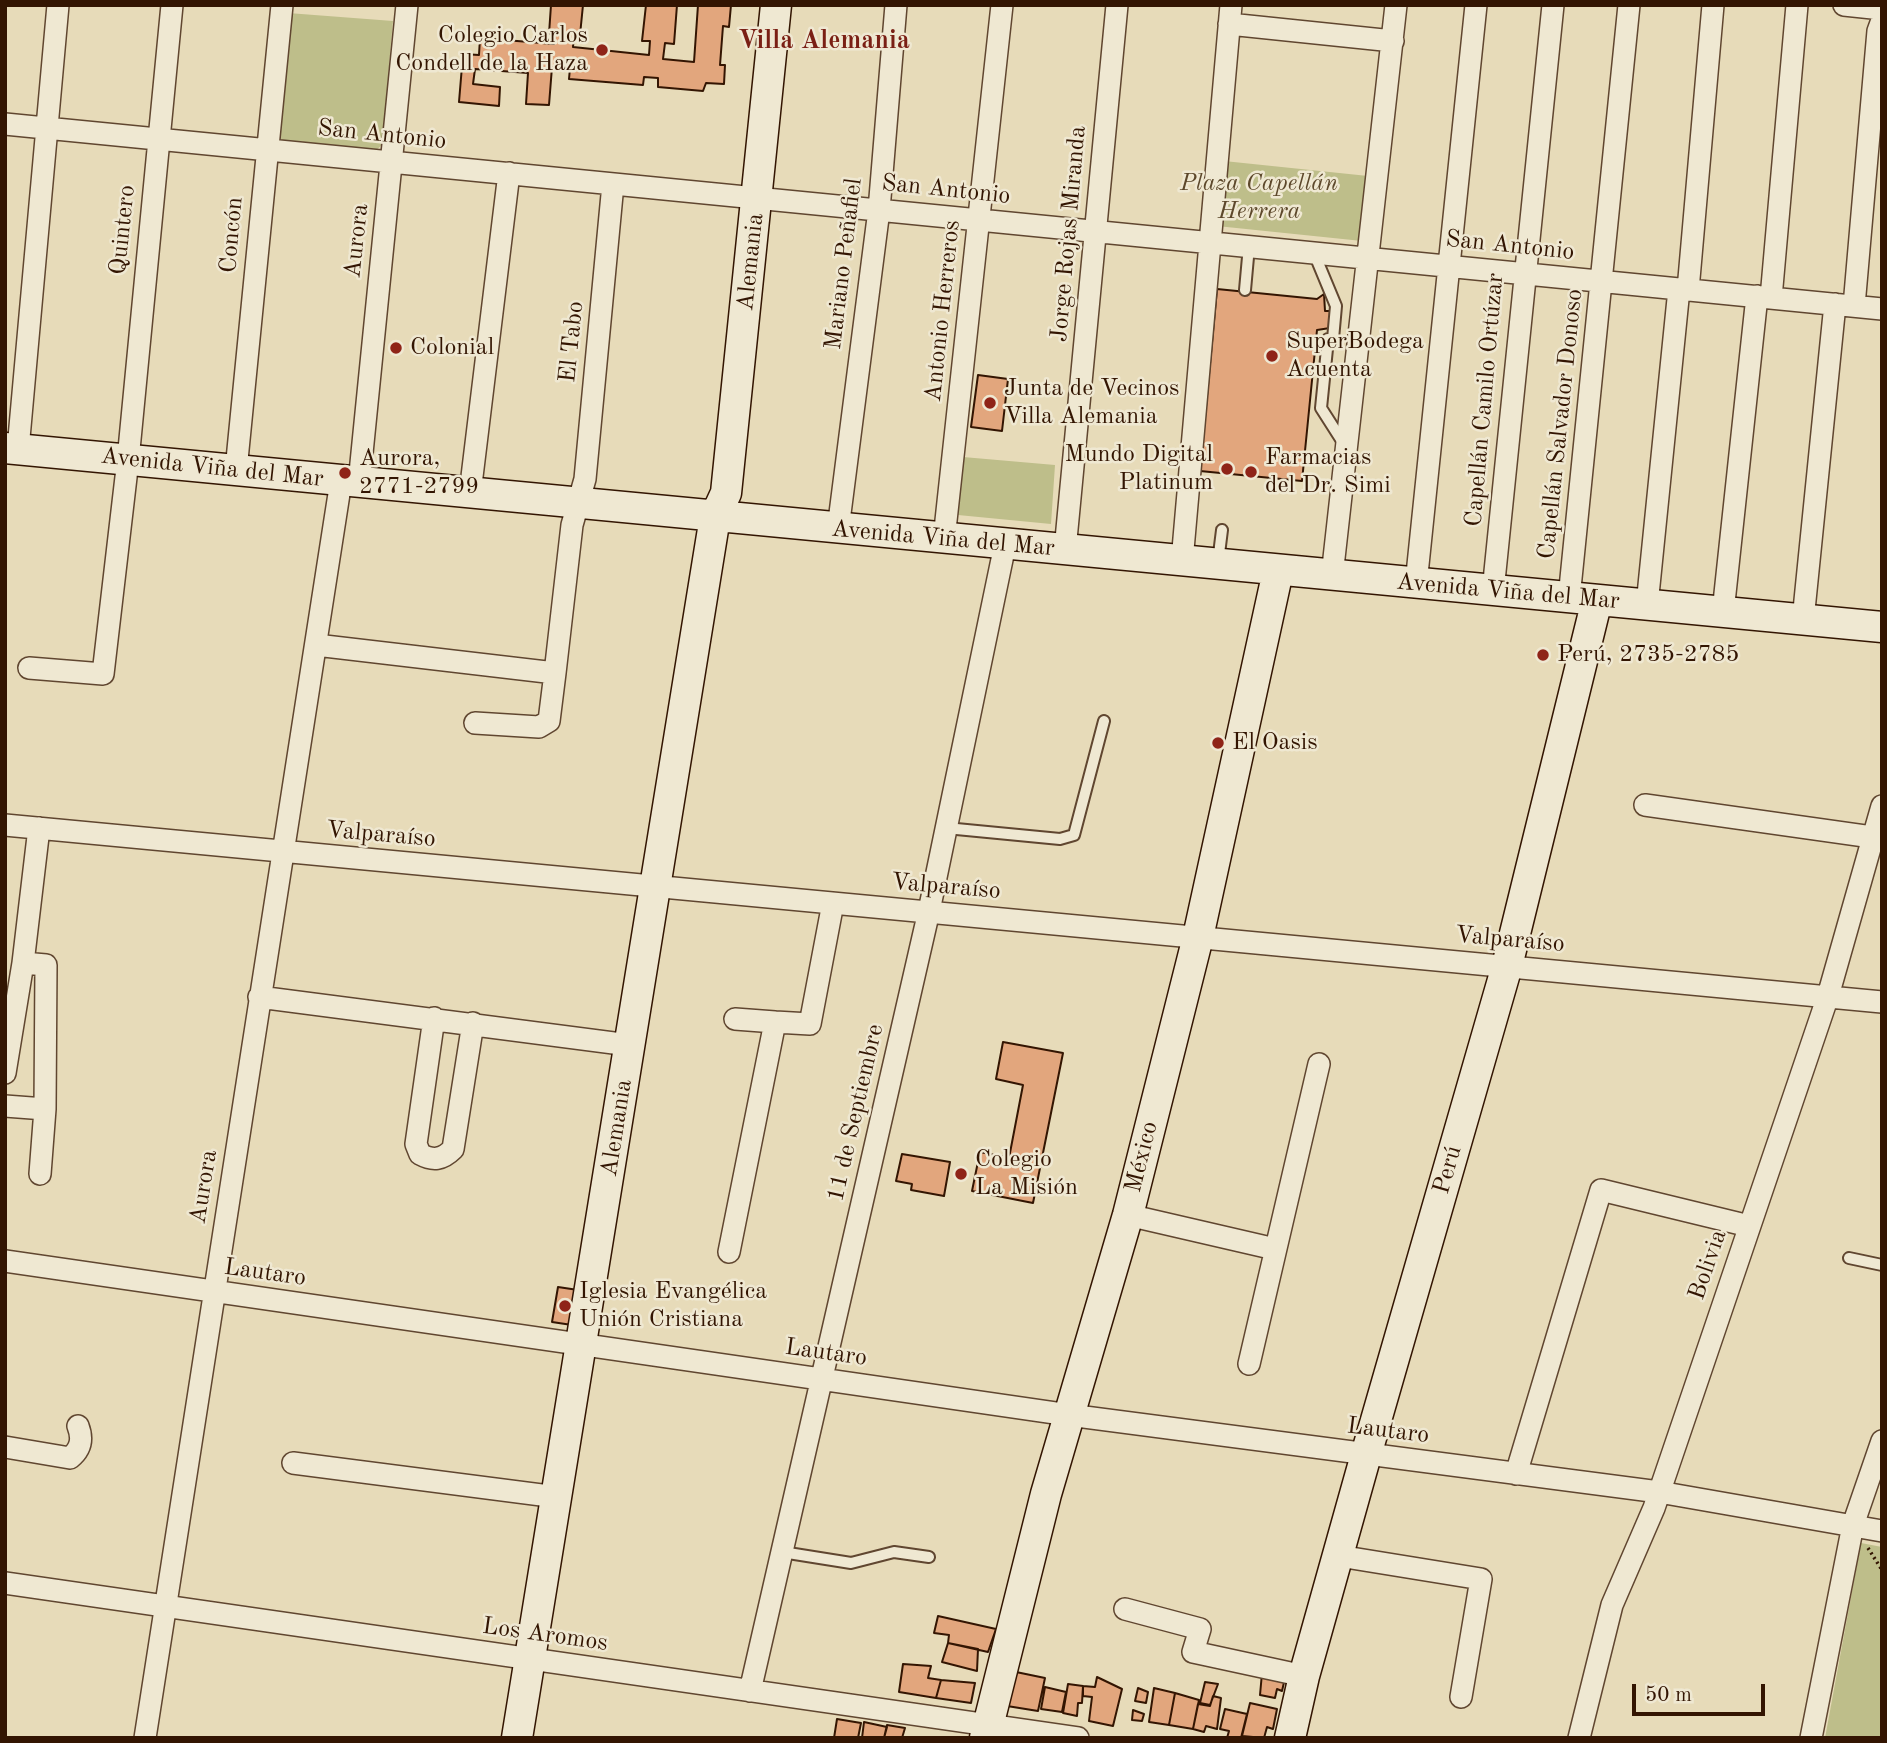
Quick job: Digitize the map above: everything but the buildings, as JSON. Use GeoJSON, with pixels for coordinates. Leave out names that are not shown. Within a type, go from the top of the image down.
{"type":"FeatureCollection","features":[{"type":"Feature","properties":{"kind":"main road","name":"Alemania"},"geometry":{"type":"LineString","coordinates":[[517,1738],[716,517],[727,482],[748,197],[756,5]]}},
{"type":"Feature","properties":{"kind":"main road","name":"Alemania"},"geometry":{"type":"LineString","coordinates":[[748,197],[776,5]]}},
{"type":"Feature","properties":{"kind":"main road","name":"Avenida Viña del Mar"},"geometry":{"type":"LineString","coordinates":[[12,449],[1882,627]]}},
{"type":"Feature","properties":{"kind":"main road","name":"México"},"geometry":{"type":"LineString","coordinates":[[987,1731],[1023,1578],[1128,1215],[1198,937],[1278,570]]}},
{"type":"Feature","properties":{"kind":"main road","name":"Perú"},"geometry":{"type":"LineString","coordinates":[[1290,1738],[1304,1676],[1366,1455],[1507,966],[1583,599]]}},
{"type":"Feature","properties":{"kind":"street"},"geometry":{"type":"LineString","coordinates":[[12,449],[58,5]]}},
{"type":"Feature","properties":{"kind":"street","name":"Quintero"},"geometry":{"type":"LineString","coordinates":[[29,668],[103,674],[128,460],[172,5]]}},
{"type":"Feature","properties":{"kind":"street","name":"Concón"},"geometry":{"type":"LineString","coordinates":[[236,470],[282,5]]}},
{"type":"Feature","properties":{"kind":"street","name":"Aurora"},"geometry":{"type":"LineString","coordinates":[[145,1738],[281,853],[316,645],[350,482],[391,162],[407,5]]}},
{"type":"Feature","properties":{"kind":"street","name":"Mariano Peñafiel"},"geometry":{"type":"LineString","coordinates":[[838,529],[879,210],[896,5]]}},
{"type":"Feature","properties":{"kind":"street","name":"Antonio Herreros"},"geometry":{"type":"LineString","coordinates":[[944,539],[1002,5]]}},
{"type":"Feature","properties":{"kind":"street","name":"Jorge Rojas Miranda"},"geometry":{"type":"LineString","coordinates":[[1065,550],[1117,5]]}},
{"type":"Feature","properties":{"kind":"street"},"geometry":{"type":"LineString","coordinates":[[1332,576],[1396,5]]}},
{"type":"Feature","properties":{"kind":"street"},"geometry":{"type":"LineString","coordinates":[[1416,583],[1476,5]]}},
{"type":"Feature","properties":{"kind":"street","name":"Capellán Camilo Ortúzar"},"geometry":{"type":"LineString","coordinates":[[1493,591],[1523,273],[1553,5]]}},
{"type":"Feature","properties":{"kind":"street","name":"Capellán Salvador Donoso"},"geometry":{"type":"LineString","coordinates":[[1583,599],[1603,281],[1629,5]]}},
{"type":"Feature","properties":{"kind":"street"},"geometry":{"type":"LineString","coordinates":[[1647,605],[1684,289],[1713,5]]}},
{"type":"Feature","properties":{"kind":"street"},"geometry":{"type":"LineString","coordinates":[[1723,612],[1764,297],[1797,5]]}},
{"type":"Feature","properties":{"kind":"street"},"geometry":{"type":"LineString","coordinates":[[1844,5],[1882,9]]}},
{"type":"Feature","properties":{"kind":"street"},"geometry":{"type":"LineString","coordinates":[[1182,561],[1230,14],[1393,41]]}},
{"type":"Feature","properties":{"kind":"street"},"geometry":{"type":"LineString","coordinates":[[1804,620],[1878,31],[1882,20]]}},
{"type":"Feature","properties":{"kind":"street","name":"San Antonio"},"geometry":{"type":"LineString","coordinates":[[5,124],[1882,309]]}},
{"type":"Feature","properties":{"kind":"street"},"geometry":{"type":"LineString","coordinates":[[470,494],[509,173]]}},
{"type":"Feature","properties":{"kind":"street","name":"El Tabo"},"geometry":{"type":"LineString","coordinates":[[578,504],[585,479],[613,184]]}},
{"type":"Feature","properties":{"kind":"street"},"geometry":{"type":"LineString","coordinates":[[475,723],[545,724],[549,721],[572,525],[578,504]]}},
{"type":"Feature","properties":{"kind":"street","name":"11 de Septiembre"},"geometry":{"type":"LineString","coordinates":[[750,1691],[929,911],[1005,545]]}},
{"type":"Feature","properties":{"kind":"street"},"geometry":{"type":"LineString","coordinates":[[316,645],[555,673]]}},
{"type":"Feature","properties":{"kind":"street"},"geometry":{"type":"LineString","coordinates":[[1645,805],[1872,837]]}},
{"type":"Feature","properties":{"kind":"street","name":"Bolivia"},"geometry":{"type":"LineString","coordinates":[[1579,1738],[1612,1605],[1659,1492],[1828,996],[1882,806]]}},
{"type":"Feature","properties":{"kind":"street","name":"Valparaíso"},"geometry":{"type":"LineString","coordinates":[[5,825],[1882,1002]]}},
{"type":"Feature","properties":{"kind":"street"},"geometry":{"type":"LineString","coordinates":[[5,1073],[23,962],[39,828]]}},
{"type":"Feature","properties":{"kind":"street"},"geometry":{"type":"LineString","coordinates":[[735,1019],[810,1024],[833,903]]}},
{"type":"Feature","properties":{"kind":"street"},"geometry":{"type":"LineString","coordinates":[[23,962],[46,965],[45,1109],[40,1174]]}},
{"type":"Feature","properties":{"kind":"street"},"geometry":{"type":"LineString","coordinates":[[259,997],[629,1045]]}},
{"type":"Feature","properties":{"kind":"street"},"geometry":{"type":"LineString","coordinates":[[434,1018],[416,1144],[420,1154],[431,1160],[446,1157],[453,1149],[473,1023]]}},
{"type":"Feature","properties":{"kind":"street"},"geometry":{"type":"LineString","coordinates":[[729,1252],[775,1023]]}},
{"type":"Feature","properties":{"kind":"street"},"geometry":{"type":"LineString","coordinates":[[1249,1364],[1319,1063]]}},
{"type":"Feature","properties":{"kind":"street"},"geometry":{"type":"LineString","coordinates":[[5,1106],[45,1109]]}},
{"type":"Feature","properties":{"kind":"street"},"geometry":{"type":"LineString","coordinates":[[1516,1474],[1601,1189],[1749,1226]]}},
{"type":"Feature","properties":{"kind":"street"},"geometry":{"type":"LineString","coordinates":[[1128,1215],[1275,1249]]}},
{"type":"Feature","properties":{"kind":"street","name":"Lautaro"},"geometry":{"type":"LineString","coordinates":[[5,1261],[1069,1415],[1659,1492],[1882,1531]]}},
{"type":"Feature","properties":{"kind":"street"},"geometry":{"type":"LineString","coordinates":[[5,1447],[70,1458],[80,1446],[82,1435],[78,1426]]}},
{"type":"Feature","properties":{"kind":"street"},"geometry":{"type":"LineString","coordinates":[[1811,1738],[1853,1525],[1882,1441]]}},
{"type":"Feature","properties":{"kind":"street"},"geometry":{"type":"LineString","coordinates":[[293,1464],[557,1497]]}},
{"type":"Feature","properties":{"kind":"street"},"geometry":{"type":"LineString","coordinates":[[1339,1556],[1481,1579],[1461,1697]]}},
{"type":"Feature","properties":{"kind":"street","name":"Los Aromos"},"geometry":{"type":"LineString","coordinates":[[5,1583],[750,1691],[987,1731],[1078,1738]]}},
{"type":"Feature","properties":{"kind":"street"},"geometry":{"type":"LineString","coordinates":[[1125,1609],[1200,1629],[1193,1651],[1304,1676]]}},
{"type":"Feature","properties":{"kind":"lane"},"geometry":{"type":"LineString","coordinates":[[1245,290],[1249,246]]}},
{"type":"Feature","properties":{"kind":"lane"},"geometry":{"type":"LineString","coordinates":[[1314,253],[1336,306],[1333,339],[1328,339],[1321,408],[1347,449]]}},
{"type":"Feature","properties":{"kind":"lane"},"geometry":{"type":"LineString","coordinates":[[1218,565],[1222,530]]}},
{"type":"Feature","properties":{"kind":"lane"},"geometry":{"type":"LineString","coordinates":[[946,828],[1060,839],[1074,835],[1104,721]]}},
{"type":"Feature","properties":{"kind":"lane"},"geometry":{"type":"LineString","coordinates":[[1849,1258],[1882,1265]]}},
{"type":"Feature","properties":{"kind":"lane"},"geometry":{"type":"LineString","coordinates":[[782,1552],[851,1563],[894,1552],[929,1557]]}},
{"type":"Feature","properties":{"kind":"green space"},"geometry":{"type":"Polygon","coordinates":[[[288,13],[393,21],[382,145],[374,152],[275,143],[288,13]]]}},
{"type":"Feature","properties":{"kind":"green space","name":"Plaza Capellán Herrera"},"geometry":{"type":"Polygon","coordinates":[[[1224,161],[1368,176],[1362,241],[1217,226],[1224,161]]]}},
{"type":"Feature","properties":{"kind":"green space"},"geometry":{"type":"Polygon","coordinates":[[[963,457],[1055,465],[1051,524],[958,515],[963,457]]]}},
{"type":"Feature","properties":{"kind":"green space"},"geometry":{"type":"Polygon","coordinates":[[[1861,1543],[1882,1547],[1882,1738],[1825,1738],[1861,1543]]]}},
{"type":"Feature","properties":{"kind":"place","name":"Colegio Carlos Condell de la Haza"},"geometry":{"type":"Point","coordinates":[602,50]}},
{"type":"Feature","properties":{"kind":"place","name":"Colonial"},"geometry":{"type":"Point","coordinates":[396,348]}},
{"type":"Feature","properties":{"kind":"place","name":"SuperBodega Acuenta"},"geometry":{"type":"Point","coordinates":[1272,356]}},
{"type":"Feature","properties":{"kind":"place","name":"Junta de Vecinos Villa Alemania"},"geometry":{"type":"Point","coordinates":[990,403]}},
{"type":"Feature","properties":{"kind":"place","name":"Mundo Digital Platinum"},"geometry":{"type":"Point","coordinates":[1227,469]}},
{"type":"Feature","properties":{"kind":"place","name":"Farmacias del Dr. Simi"},"geometry":{"type":"Point","coordinates":[1251,472]}},
{"type":"Feature","properties":{"kind":"place","name":"Aurora, 2771-2799"},"geometry":{"type":"Point","coordinates":[345,473]}},
{"type":"Feature","properties":{"kind":"place","name":"Perú, 2735-2785"},"geometry":{"type":"Point","coordinates":[1543,655]}},
{"type":"Feature","properties":{"kind":"place","name":"El Oasis"},"geometry":{"type":"Point","coordinates":[1218,743]}},
{"type":"Feature","properties":{"kind":"place","name":"Colegio La Misión"},"geometry":{"type":"Point","coordinates":[961,1174]}},
{"type":"Feature","properties":{"kind":"place","name":"Iglesia Evangélica Unión Cristiana"},"geometry":{"type":"Point","coordinates":[565,1306]}},
{"type":"Feature","properties":{"kind":"district","name":"Villa Alemania"},"geometry":{"type":"Point","coordinates":[824,41]}}]}
